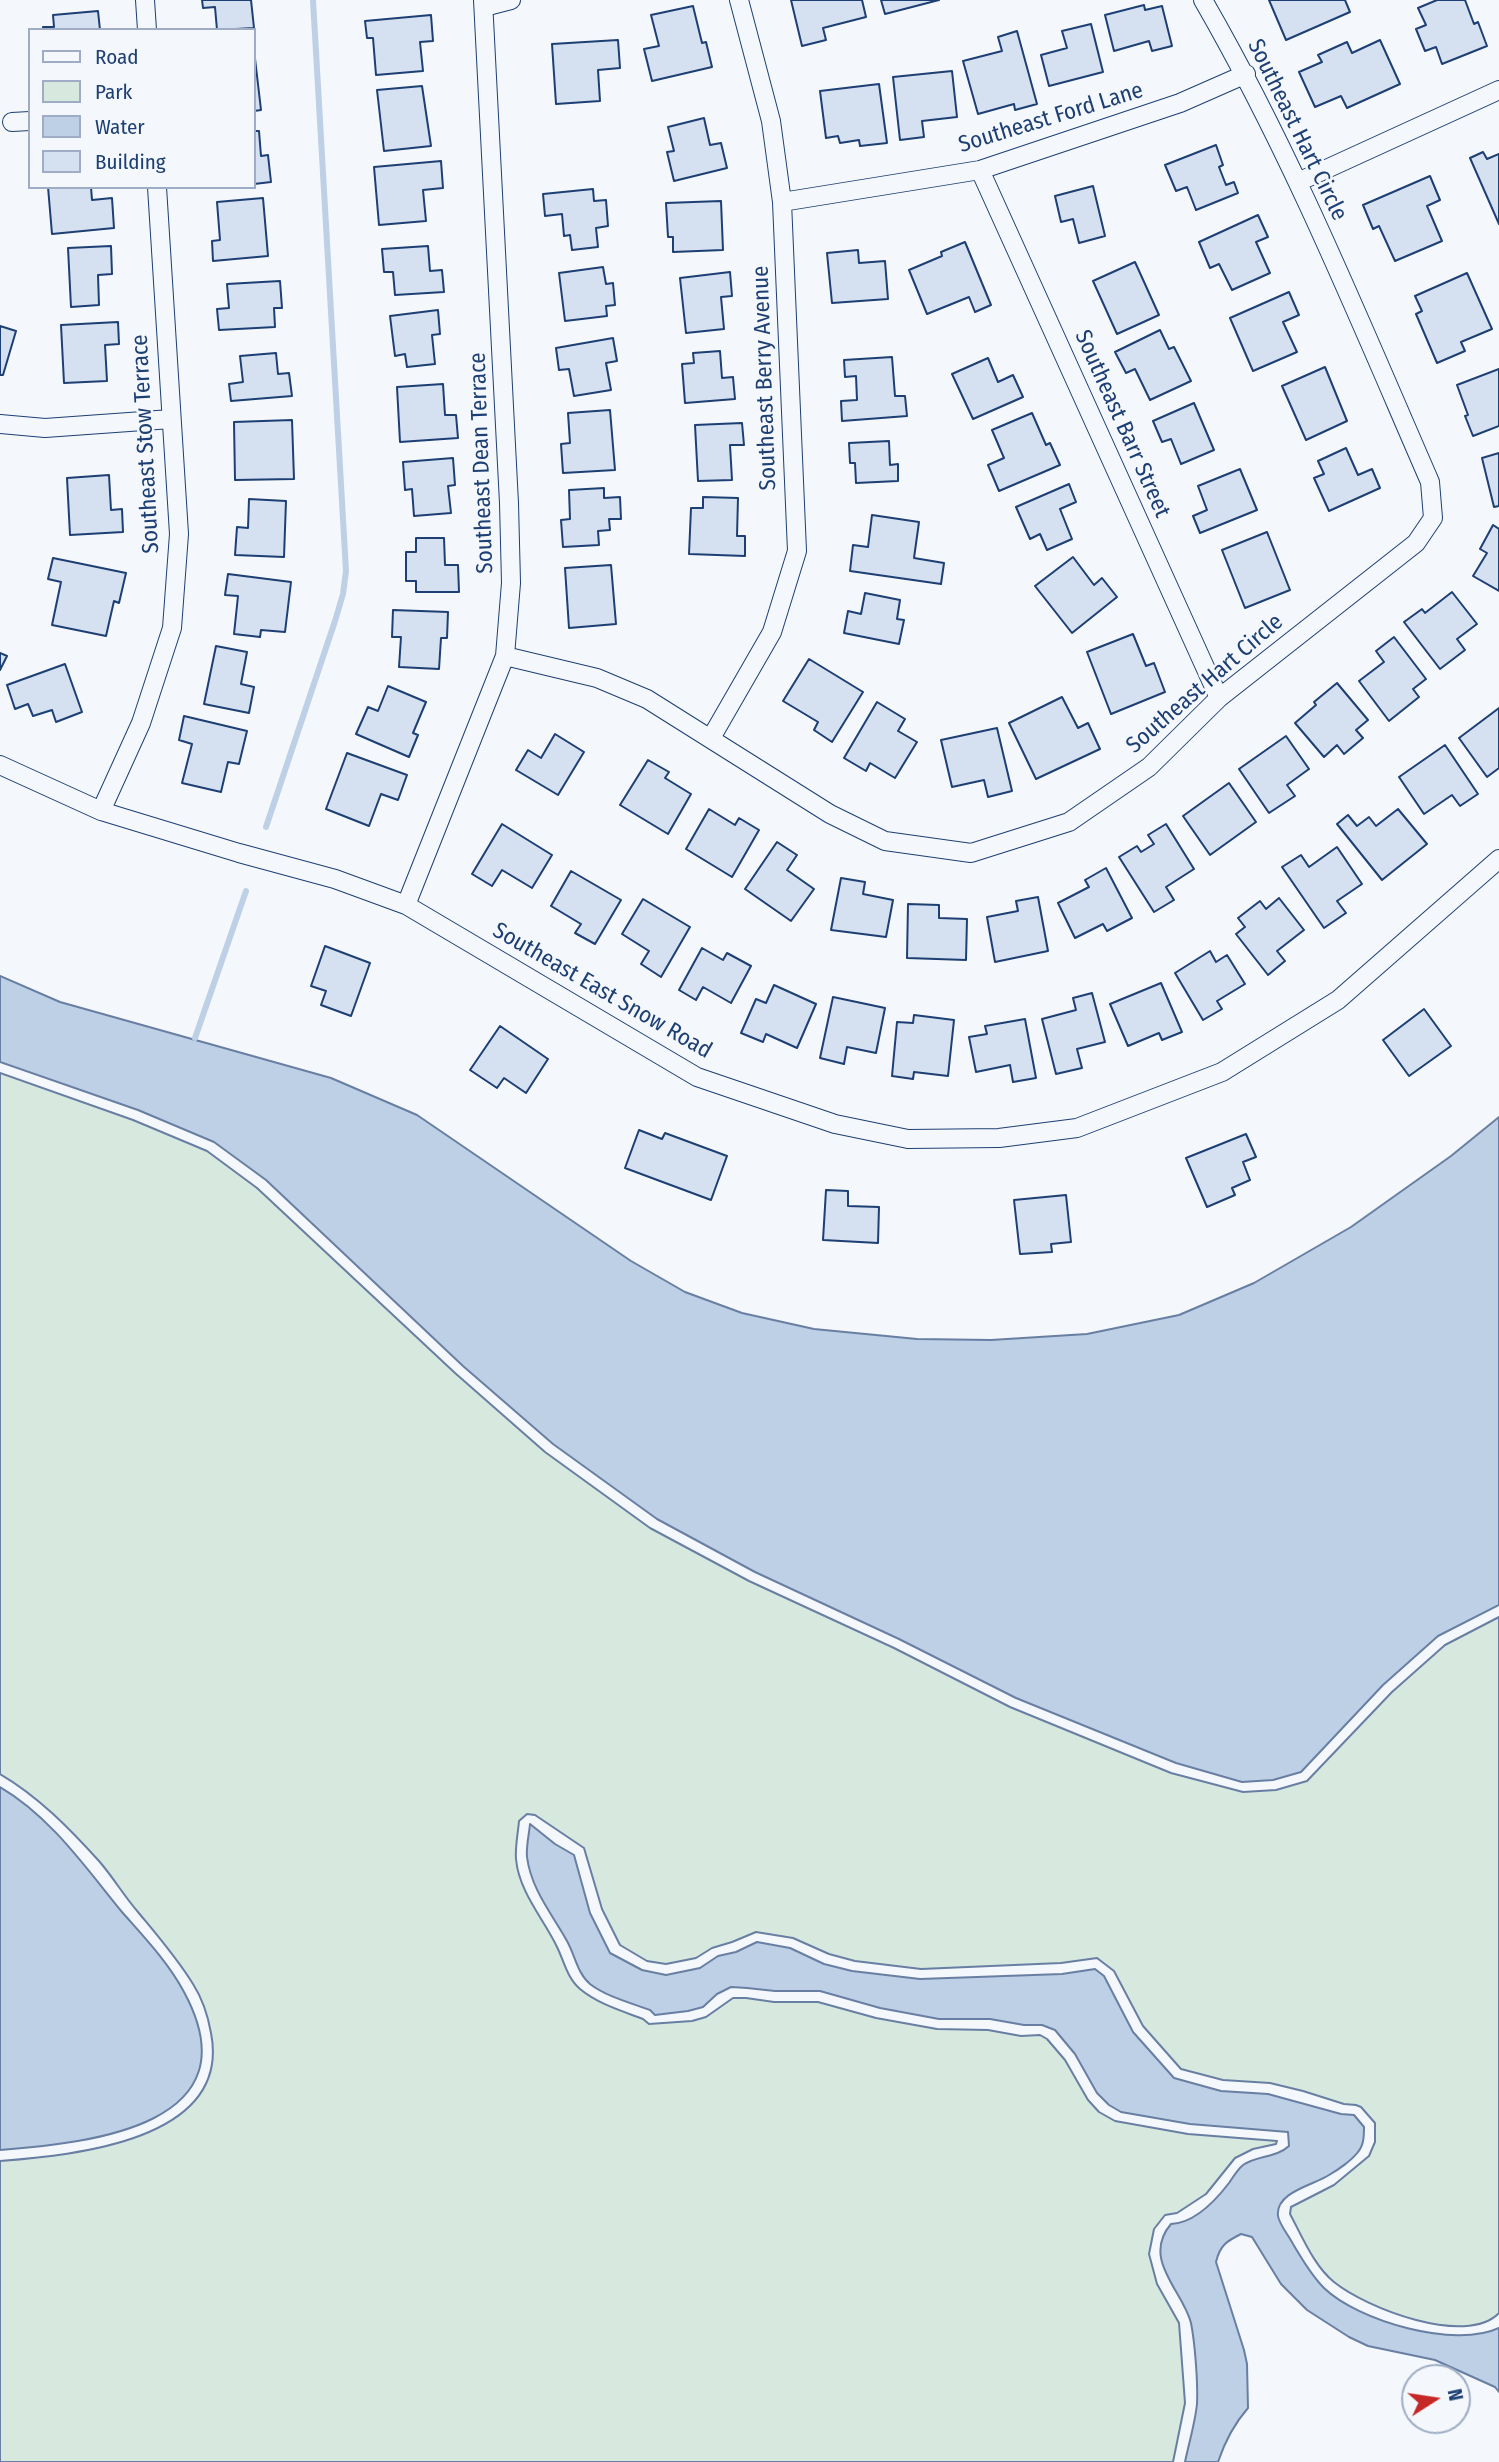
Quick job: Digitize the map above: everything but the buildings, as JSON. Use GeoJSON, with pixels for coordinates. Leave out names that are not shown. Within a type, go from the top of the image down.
{"type":"FeatureCollection","features":[{"type":"Feature","properties":{"kind":"street"},"geometry":{"type":"LineString","coordinates":[[145,0],[148,28]]}},
{"type":"Feature","properties":{"kind":"street"},"geometry":{"type":"LineString","coordinates":[[483,4],[512,0]]}},
{"type":"Feature","properties":{"kind":"street","name":"Southeast Berry Avenue"},"geometry":{"type":"LineString","coordinates":[[711,738],[772,632],[797,551],[782,202],[771,121],[739,0]]}},
{"type":"Feature","properties":{"kind":"street","name":"Southeast Hart Circle"},"geometry":{"type":"LineString","coordinates":[[505,656],[597,678],[647,699],[830,814],[885,841],[971,853],[1069,822],[1149,767],[1220,698],[1416,543],[1433,517],[1430,482],[1298,181],[1246,74],[1203,0]]}},
{"type":"Feature","properties":{"kind":"street","name":"Southeast Dean Terrace"},"geometry":{"type":"LineString","coordinates":[[406,905],[505,656],[511,583],[509,503],[483,4]]}},
{"type":"Feature","properties":{"kind":"street","name":"Southeast Ford Lane"},"geometry":{"type":"LineString","coordinates":[[782,202],[980,170],[1180,103],[1246,74]]}},
{"type":"Feature","properties":{"kind":"street"},"geometry":{"type":"LineString","coordinates":[[1298,181],[1499,90]]}},
{"type":"Feature","properties":{"kind":"street","name":"Southeast Barr Street"},"geometry":{"type":"LineString","coordinates":[[980,170],[1220,698]]}},
{"type":"Feature","properties":{"kind":"street","name":"Southeast Stow Terrace"},"geometry":{"type":"LineString","coordinates":[[101,811],[141,723],[172,628],[179,534],[157,189]]}},
{"type":"Feature","properties":{"kind":"street"},"geometry":{"type":"LineString","coordinates":[[0,425],[45,428],[171,419]]}},
{"type":"Feature","properties":{"kind":"street","name":"Southeast East Snow Road"},"geometry":{"type":"LineString","coordinates":[[0,765],[101,811],[335,879],[406,905],[697,1077],[835,1125],[908,1139],[999,1138],[1077,1128],[1222,1072],[1338,1000],[1499,859]]}},
{"type":"Feature","properties":{"kind":"green space"},"geometry":{"type":"Polygon","coordinates":[[[0,1073],[133,1120],[207,1151],[257,1188],[455,1373],[545,1452],[650,1528],[749,1581],[894,1648],[1010,1707],[1171,1773],[1243,1792],[1276,1790],[1307,1781],[1392,1692],[1445,1645],[1499,1617],[1499,2313],[1484,2322],[1464,2326],[1441,2325],[1416,2320],[1369,2303],[1334,2282],[1320,2268],[1309,2250],[1290,2214],[1291,2207],[1334,2185],[1369,2156],[1375,2142],[1375,2123],[1356,2105],[1270,2083],[1223,2080],[1181,2069],[1143,2026],[1114,1971],[1097,1958],[1061,1963],[921,1969],[855,1961],[829,1954],[793,1938],[756,1932],[712,1948],[696,1958],[666,1964],[647,1961],[620,1945],[602,1909],[584,1848],[535,1815],[527,1814],[519,1821],[516,1854],[522,1883],[576,1985],[610,2007],[643,2019],[649,2024],[692,2021],[706,2017],[733,1998],[818,2002],[876,2018],[937,2029],[988,2030],[1021,2036],[1040,2035],[1047,2039],[1065,2060],[1088,2100],[1099,2112],[1115,2121],[1188,2134],[1277,2141],[1276,2144],[1253,2149],[1235,2158],[1206,2194],[1177,2213],[1165,2215],[1154,2229],[1149,2254],[1157,2284],[1179,2323],[1185,2403],[1173,2462],[0,2462],[0,2161],[67,2154],[105,2146],[141,2135],[173,2119],[197,2098],[211,2069],[211,2033],[202,2001],[187,1974],[104,1867],[53,1814],[0,1774],[0,1073]]]}},
{"type":"Feature","properties":{"kind":"water"},"geometry":{"type":"Polygon","coordinates":[[[0,976],[60,1002],[331,1078],[417,1115],[631,1261],[685,1292],[742,1313],[814,1329],[917,1339],[991,1340],[1087,1334],[1179,1315],[1254,1283],[1351,1227],[1451,1156],[1499,1117],[1499,1605],[1438,1636],[1383,1685],[1301,1772],[1273,1780],[1242,1782],[1176,1763],[1016,1698],[899,1639],[755,1572],[657,1519],[553,1444],[463,1366],[266,1180],[214,1142],[138,1110],[0,1062],[0,976]]]}},
{"type":"Feature","properties":{"kind":"water"},"geometry":{"type":"Polygon","coordinates":[[[0,1787],[35,1813],[66,1844],[171,1970],[184,1992],[201,2037],[199,2072],[182,2099],[154,2118],[118,2132],[78,2141],[0,2150],[0,1787]]]}},
{"type":"Feature","properties":{"kind":"water"},"geometry":{"type":"Polygon","coordinates":[[[530,1824],[574,1855],[590,1913],[610,1953],[642,1970],[666,1975],[700,1968],[718,1956],[736,1952],[757,1942],[790,1948],[824,1964],[852,1971],[920,1979],[1062,1974],[1095,1969],[1104,1976],[1133,2032],[1174,2078],[1221,2091],[1268,2094],[1341,2114],[1354,2115],[1364,2127],[1360,2149],[1336,2170],[1289,2195],[1279,2208],[1280,2223],[1319,2283],[1339,2300],[1360,2311],[1383,2321],[1433,2333],[1480,2334],[1499,2328],[1499,2392],[1495,2387],[1471,2376],[1471,2364],[1444,2364],[1368,2346],[1349,2337],[1307,2310],[1281,2284],[1252,2237],[1241,2234],[1225,2244],[1216,2262],[1244,2350],[1248,2408],[1230,2433],[1218,2462],[1185,2462],[1197,2404],[1195,2352],[1187,2311],[1162,2262],[1160,2250],[1163,2237],[1171,2224],[1188,2220],[1211,2203],[1243,2165],[1278,2153],[1289,2146],[1288,2132],[1190,2124],[1121,2112],[1097,2093],[1075,2054],[1055,2030],[1042,2025],[990,2019],[939,2019],[880,2008],[820,1991],[731,1987],[717,1994],[703,2007],[655,2015],[650,2010],[604,1993],[582,1975],[567,1941],[533,1880],[527,1853],[530,1824]]]}},
{"type":"Feature","properties":{"kind":"waterway"},"geometry":{"type":"LineString","coordinates":[[266,827],[335,621],[346,571],[313,0]]}},
{"type":"Feature","properties":{"kind":"waterway"},"geometry":{"type":"LineString","coordinates":[[195,1038],[246,891]]}}]}
